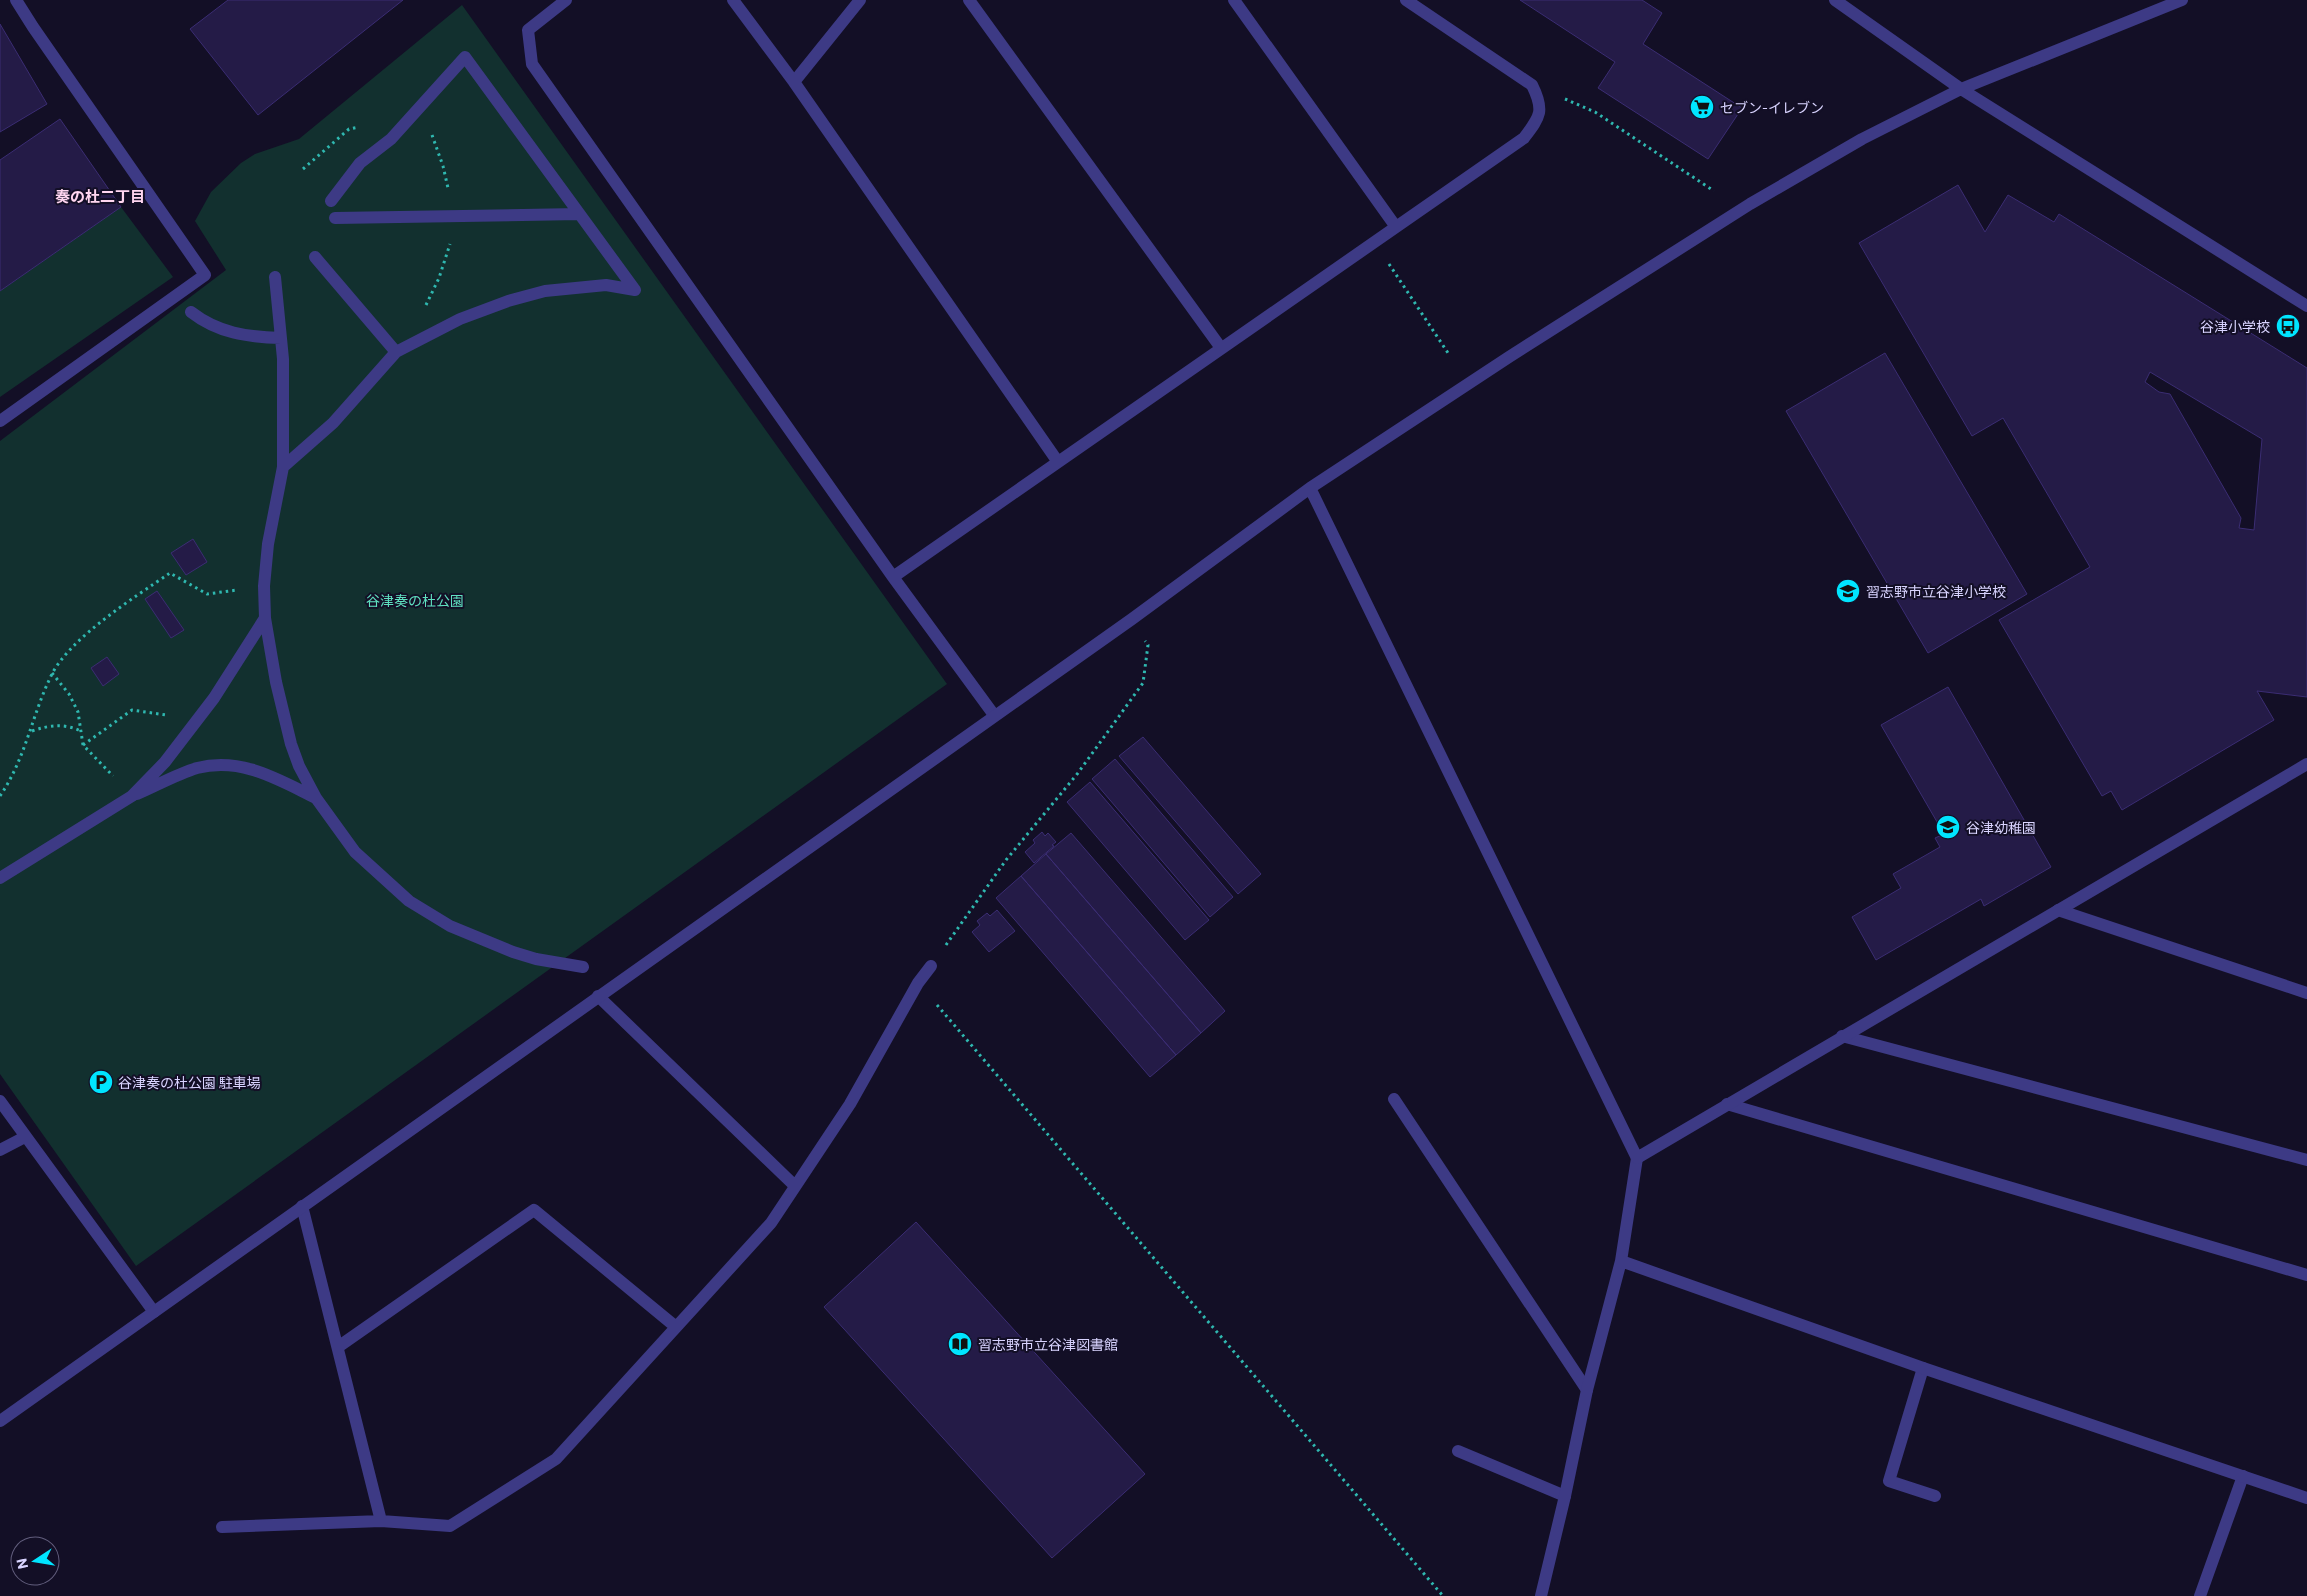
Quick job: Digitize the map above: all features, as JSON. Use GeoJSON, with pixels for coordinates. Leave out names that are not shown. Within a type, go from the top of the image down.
{"type":"FeatureCollection","features":[{"type":"Feature","properties":{"kind":"street"},"geometry":{"type":"LineString","coordinates":[[0,421],[205,275],[33,28],[16,0]]}},
{"type":"Feature","properties":{"kind":"street"},"geometry":{"type":"LineString","coordinates":[[566,0],[528,30],[532,64],[893,577],[994,715]]}},
{"type":"Feature","properties":{"kind":"street"},"geometry":{"type":"LineString","coordinates":[[733,0],[794,82],[1058,462]]}},
{"type":"Feature","properties":{"kind":"street"},"geometry":{"type":"LineString","coordinates":[[794,82],[860,0]]}},
{"type":"Feature","properties":{"kind":"street"},"geometry":{"type":"LineString","coordinates":[[969,0],[1221,348]]}},
{"type":"Feature","properties":{"kind":"street"},"geometry":{"type":"LineString","coordinates":[[1234,0],[1396,227]]}},
{"type":"Feature","properties":{"kind":"street"},"geometry":{"type":"LineString","coordinates":[[893,577],[1524,138],[1539,118],[1540,101],[1532,85],[1406,0]]}},
{"type":"Feature","properties":{"kind":"street"},"geometry":{"type":"LineString","coordinates":[[1835,0],[1961,89],[2307,306]]}},
{"type":"Feature","properties":{"kind":"street"},"geometry":{"type":"LineString","coordinates":[[0,1421],[1132,619],[1310,488],[1517,352],[1750,204],[1862,139],[1961,89],[2182,0]]}},
{"type":"Feature","properties":{"kind":"street"},"geometry":{"type":"LineString","coordinates":[[283,467],[333,423],[396,352],[460,319],[508,301],[545,291],[606,285],[635,290],[465,57],[391,139],[360,163],[331,201]]}},
{"type":"Feature","properties":{"kind":"street"},"geometry":{"type":"LineString","coordinates":[[335,218],[579,214]]}},
{"type":"Feature","properties":{"kind":"street"},"geometry":{"type":"LineString","coordinates":[[315,257],[396,352]]}},
{"type":"Feature","properties":{"kind":"street"},"geometry":{"type":"LineString","coordinates":[[276,277],[284,412],[283,467],[268,544],[264,586],[265,618],[276,682],[291,744],[299,766],[316,798],[355,852],[409,900],[450,926],[513,952],[536,959],[583,967]]}},
{"type":"Feature","properties":{"kind":"street"},"geometry":{"type":"LineString","coordinates":[[191,312],[212,326],[236,335],[280,338]]}},
{"type":"Feature","properties":{"kind":"street"},"geometry":{"type":"LineString","coordinates":[[1310,488],[1637,1158],[1621,1261],[1587,1390],[1566,1496],[1541,1596]]}},
{"type":"Feature","properties":{"kind":"street"},"geometry":{"type":"LineString","coordinates":[[132,796],[165,762],[235,668],[265,618]]}},
{"type":"Feature","properties":{"kind":"street"},"geometry":{"type":"LineString","coordinates":[[1637,1158],[2307,764]]}},
{"type":"Feature","properties":{"kind":"street"},"geometry":{"type":"LineString","coordinates":[[0,878],[132,796],[197,768],[221,765],[246,766],[316,798]]}},
{"type":"Feature","properties":{"kind":"street"},"geometry":{"type":"LineString","coordinates":[[2058,910],[2307,993]]}},
{"type":"Feature","properties":{"kind":"street"},"geometry":{"type":"LineString","coordinates":[[222,1527],[381,1521],[450,1526],[556,1459],[770,1222],[850,1104],[918,983],[931,966]]}},
{"type":"Feature","properties":{"kind":"street"},"geometry":{"type":"LineString","coordinates":[[598,996],[795,1186]]}},
{"type":"Feature","properties":{"kind":"street"},"geometry":{"type":"LineString","coordinates":[[1842,1036],[2307,1160]]}},
{"type":"Feature","properties":{"kind":"street"},"geometry":{"type":"LineString","coordinates":[[1394,1099],[1587,1390]]}},
{"type":"Feature","properties":{"kind":"street"},"geometry":{"type":"LineString","coordinates":[[0,1101],[154,1312]]}},
{"type":"Feature","properties":{"kind":"street"},"geometry":{"type":"LineString","coordinates":[[1727,1104],[2307,1275]]}},
{"type":"Feature","properties":{"kind":"street"},"geometry":{"type":"LineString","coordinates":[[0,1150],[26,1137]]}},
{"type":"Feature","properties":{"kind":"street"},"geometry":{"type":"LineString","coordinates":[[302,1206],[381,1521]]}},
{"type":"Feature","properties":{"kind":"street"},"geometry":{"type":"LineString","coordinates":[[338,1347],[534,1210],[676,1327]]}},
{"type":"Feature","properties":{"kind":"street"},"geometry":{"type":"LineString","coordinates":[[1621,1261],[1923,1368],[2307,1498]]}},
{"type":"Feature","properties":{"kind":"street"},"geometry":{"type":"LineString","coordinates":[[1923,1368],[1889,1481],[1936,1496]]}},
{"type":"Feature","properties":{"kind":"street"},"geometry":{"type":"LineString","coordinates":[[1458,1451],[1566,1496]]}},
{"type":"Feature","properties":{"kind":"street"},"geometry":{"type":"LineString","coordinates":[[2200,1596],[2243,1476]]}},
{"type":"Feature","properties":{"kind":"path"},"geometry":{"type":"LineString","coordinates":[[1532,85],[1595,112],[1714,191]]}},
{"type":"Feature","properties":{"kind":"path"},"geometry":{"type":"LineString","coordinates":[[1376,242],[1450,356]]}},
{"type":"Feature","properties":{"kind":"path"},"geometry":{"type":"LineString","coordinates":[[0,796],[21,760],[52,673],[67,652],[95,627],[170,573],[207,594],[264,586]]}},
{"type":"Feature","properties":{"kind":"path"},"geometry":{"type":"LineString","coordinates":[[931,966],[1006,860],[1078,773],[1143,682],[1148,645],[1132,619]]}},
{"type":"Feature","properties":{"kind":"path"},"geometry":{"type":"LineString","coordinates":[[52,673],[69,694],[78,712],[83,745],[132,796]]}},
{"type":"Feature","properties":{"kind":"path"},"geometry":{"type":"LineString","coordinates":[[83,745],[132,710],[195,720]]}},
{"type":"Feature","properties":{"kind":"path"},"geometry":{"type":"LineString","coordinates":[[31,731],[59,725],[67,725],[80,730]]}},
{"type":"Feature","properties":{"kind":"path"},"geometry":{"type":"LineString","coordinates":[[918,983],[1443,1596]]}},
{"type":"Feature","properties":{"kind":"green space","name":"谷津奏の杜公園"},"geometry":{"type":"Polygon","coordinates":[[[462,5],[947,684],[136,1266],[0,1074],[0,441],[226,270],[195,221],[211,192],[241,163],[255,154],[299,139],[462,5]]]}},
{"type":"Feature","properties":{"kind":"green space"},"geometry":{"type":"Polygon","coordinates":[[[121,207],[173,277],[0,397],[0,291],[121,207]]]}},
{"type":"Feature","properties":{"kind":"building"},"geometry":{"type":"Polygon","coordinates":[[[228,0],[403,0],[258,115],[190,29],[228,0]]]}},
{"type":"Feature","properties":{"kind":"building"},"geometry":{"type":"Polygon","coordinates":[[[1520,0],[1642,0],[1662,13],[1643,44],[1742,108],[1708,159],[1598,88],[1615,62],[1520,0]]]}},
{"type":"Feature","properties":{"kind":"building"},"geometry":{"type":"Polygon","coordinates":[[[0,24],[47,104],[0,132],[0,24]]]}},
{"type":"Feature","properties":{"kind":"building"},"geometry":{"type":"Polygon","coordinates":[[[60,119],[121,207],[0,291],[0,160],[60,119]]]}},
{"type":"Feature","properties":{"kind":"building"},"geometry":{"type":"Polygon","coordinates":[[[1958,185],[1985,232],[2008,195],[2054,222],[2059,214],[2307,368],[2307,697],[2257,691],[2274,720],[2122,810],[2111,791],[2102,796],[1999,620],[2090,567],[2003,418],[1972,436],[1859,243],[1958,185]],[[2150,372],[2145,382],[2159,392],[2170,394],[2241,518],[2239,528],[2254,530],[2262,439],[2150,372]]]}},
{"type":"Feature","properties":{"kind":"building"},"geometry":{"type":"Polygon","coordinates":[[[1885,353],[2027,594],[1928,653],[1786,411],[1885,353]]]}},
{"type":"Feature","properties":{"kind":"building"},"geometry":{"type":"Polygon","coordinates":[[[193,539],[207,562],[186,575],[171,553],[193,539]]]}},
{"type":"Feature","properties":{"kind":"building"},"geometry":{"type":"Polygon","coordinates":[[[157,591],[184,630],[171,638],[145,599],[157,591]]]}},
{"type":"Feature","properties":{"kind":"building"},"geometry":{"type":"Polygon","coordinates":[[[107,657],[119,674],[103,686],[91,668],[107,657]]]}},
{"type":"Feature","properties":{"kind":"building"},"geometry":{"type":"Polygon","coordinates":[[[1948,687],[2051,867],[1984,906],[1981,899],[1876,960],[1852,917],[1901,888],[1893,874],[1940,847],[1935,838],[1944,834],[1881,725],[1948,687]]]}},
{"type":"Feature","properties":{"kind":"building"},"geometry":{"type":"Polygon","coordinates":[[[1143,737],[1261,874],[1238,894],[1119,756],[1143,737]]]}},
{"type":"Feature","properties":{"kind":"building"},"geometry":{"type":"Polygon","coordinates":[[[1115,759],[1233,897],[1210,917],[1092,779],[1115,759]]]}},
{"type":"Feature","properties":{"kind":"building"},"geometry":{"type":"Polygon","coordinates":[[[1090,782],[1209,920],[1185,940],[1067,802],[1090,782]]]}},
{"type":"Feature","properties":{"kind":"building"},"geometry":{"type":"Polygon","coordinates":[[[1042,832],[1045,836],[1048,833],[1056,842],[1052,845],[1054,846],[1034,863],[1025,852],[1035,843],[1033,840],[1042,832]]]}},
{"type":"Feature","properties":{"kind":"building"},"geometry":{"type":"Polygon","coordinates":[[[1071,833],[1225,1011],[1201,1033],[1046,854],[1071,833]]]}},
{"type":"Feature","properties":{"kind":"building"},"geometry":{"type":"Polygon","coordinates":[[[1046,854],[1201,1033],[1176,1055],[1021,876],[1046,854]]]}},
{"type":"Feature","properties":{"kind":"building"},"geometry":{"type":"Polygon","coordinates":[[[1021,876],[1176,1055],[1150,1077],[996,898],[1021,876]]]}},
{"type":"Feature","properties":{"kind":"building"},"geometry":{"type":"Polygon","coordinates":[[[997,910],[1015,931],[989,952],[972,932],[980,925],[977,921],[987,913],[990,916],[997,910]]]}},
{"type":"Feature","properties":{"kind":"building"},"geometry":{"type":"Polygon","coordinates":[[[916,1222],[1145,1474],[1052,1558],[824,1307],[916,1222]]]}},
{"type":"Feature","properties":{"kind":"place","name":"セブン-イレブン"},"geometry":{"type":"Point","coordinates":[1702,107]}},
{"type":"Feature","properties":{"kind":"place","name":"谷津小学校"},"geometry":{"type":"Point","coordinates":[2288,326]}},
{"type":"Feature","properties":{"kind":"place","name":"習志野市立谷津小学校"},"geometry":{"type":"Point","coordinates":[1848,591]}},
{"type":"Feature","properties":{"kind":"place","name":"谷津幼稚園"},"geometry":{"type":"Point","coordinates":[1948,827]}},
{"type":"Feature","properties":{"kind":"place","name":"谷津奏の杜公園 駐車場"},"geometry":{"type":"Point","coordinates":[101,1082]}},
{"type":"Feature","properties":{"kind":"place","name":"習志野市立谷津図書館"},"geometry":{"type":"Point","coordinates":[960,1344]}},
{"type":"Feature","properties":{"kind":"district","name":"奏の杜二丁目"},"geometry":{"type":"Point","coordinates":[100,196]}}]}
